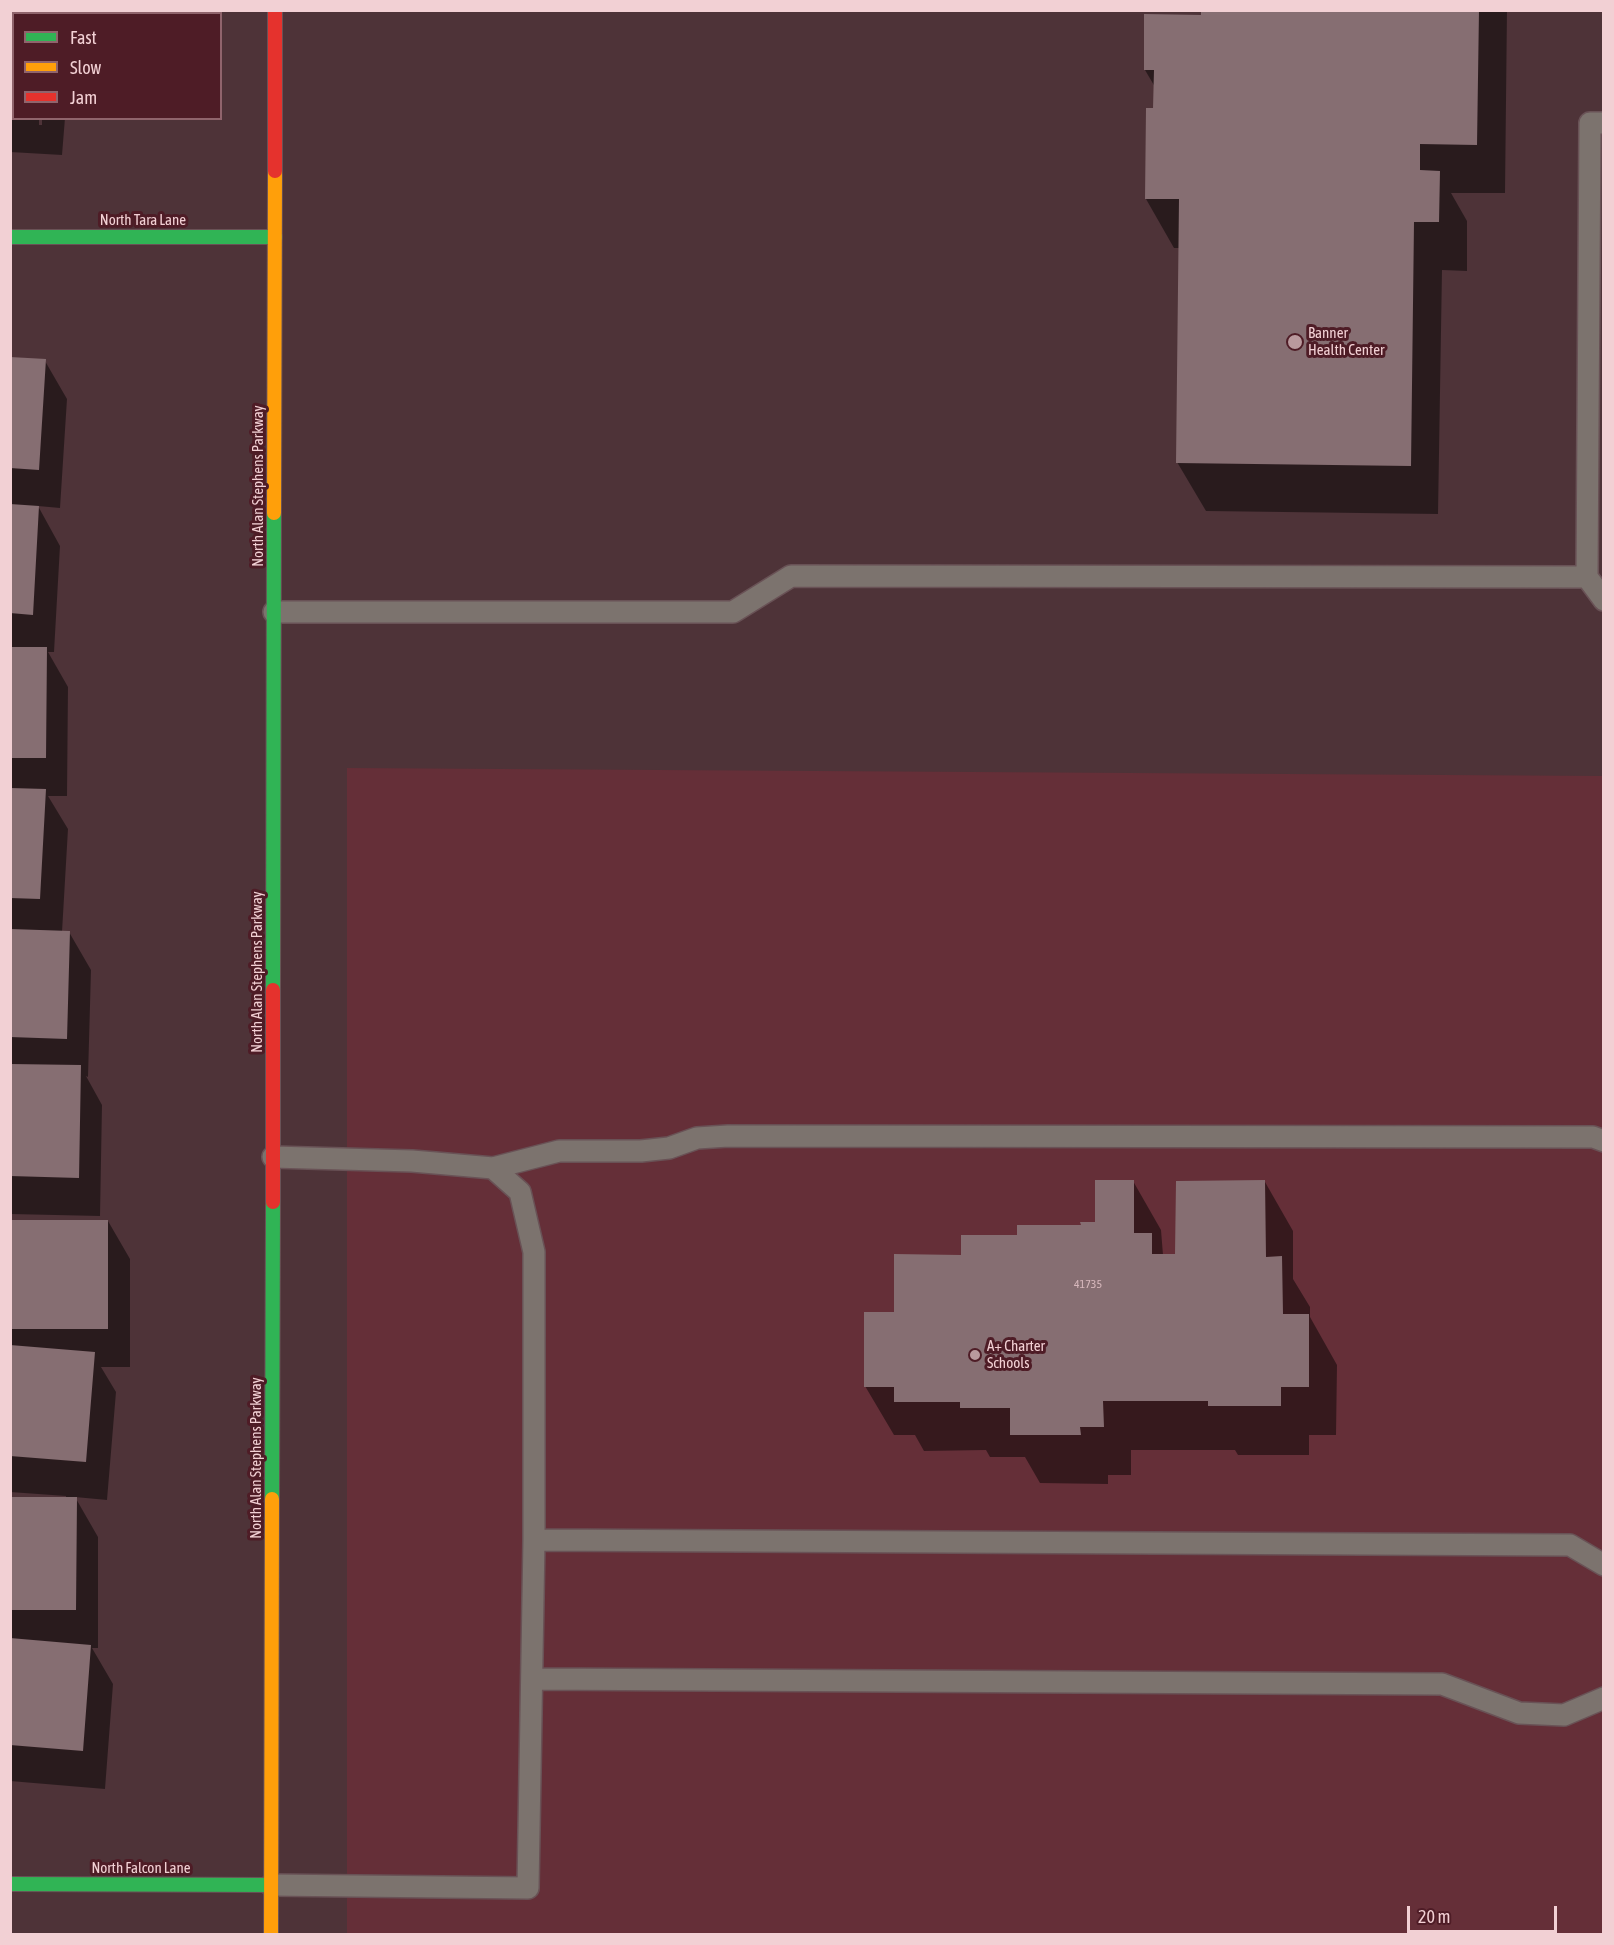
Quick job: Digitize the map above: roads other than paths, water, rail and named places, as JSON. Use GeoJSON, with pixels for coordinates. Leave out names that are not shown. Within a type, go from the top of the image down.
{"type":"FeatureCollection","features":[{"type":"Feature","properties":{"kind":"street","name":"North Alan Stephens Parkway"},"geometry":{"type":"LineString","coordinates":[[271,1935],[275,10]]}},
{"type":"Feature","properties":{"kind":"street","name":"North Tara Lane"},"geometry":{"type":"LineString","coordinates":[[10,237],[275,237]]}},
{"type":"Feature","properties":{"kind":"street","name":"North Falcon Lane"},"geometry":{"type":"LineString","coordinates":[[10,1884],[271,1886]]}},
{"type":"Feature","properties":{"kind":"lane"},"geometry":{"type":"LineString","coordinates":[[1604,123],[1590,123],[1587,577],[1604,600]]}},
{"type":"Feature","properties":{"kind":"lane"},"geometry":{"type":"LineString","coordinates":[[274,612],[733,612],[791,576],[1587,577]]}},
{"type":"Feature","properties":{"kind":"lane"},"geometry":{"type":"LineString","coordinates":[[273,1157],[412,1161],[493,1168],[559,1151],[641,1151],[669,1148],[698,1138],[728,1136],[1593,1137],[1604,1141]]}},
{"type":"Feature","properties":{"kind":"lane"},"geometry":{"type":"LineString","coordinates":[[271,1886],[528,1888],[534,1540],[534,1252],[520,1192],[493,1168]]}},
{"type":"Feature","properties":{"kind":"lane"},"geometry":{"type":"LineString","coordinates":[[534,1540],[1570,1545],[1604,1565]]}},
{"type":"Feature","properties":{"kind":"lane"},"geometry":{"type":"LineString","coordinates":[[532,1679],[1443,1684],[1518,1713],[1564,1714],[1604,1698]]}},
{"type":"Feature","properties":{"kind":"place","name":"Banner Health Center"},"geometry":{"type":"Point","coordinates":[1295,342]}},
{"type":"Feature","properties":{"kind":"place","name":"A+ Charter Schools"},"geometry":{"type":"Point","coordinates":[975,1355]}}]}
